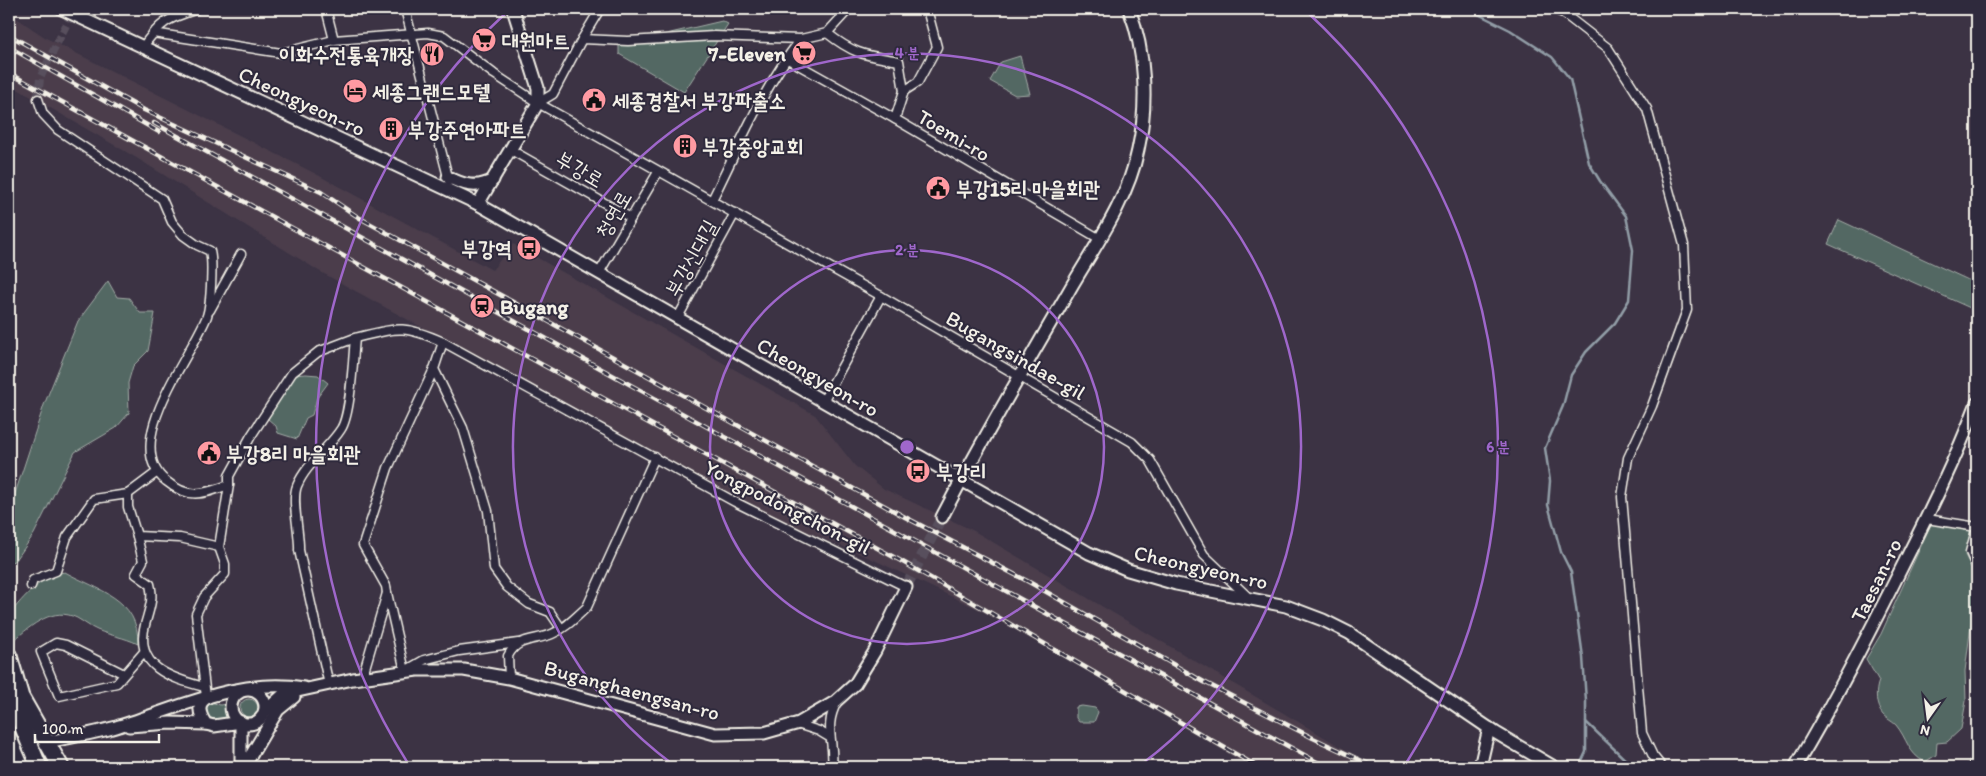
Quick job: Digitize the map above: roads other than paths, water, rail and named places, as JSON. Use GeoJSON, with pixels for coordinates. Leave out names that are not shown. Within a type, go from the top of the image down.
{"type":"FeatureCollection","features":[{"type":"Feature","properties":{"kind":"highway"},"geometry":{"type":"LineString","coordinates":[[9,656],[21,697],[61,767]]}},
{"type":"Feature","properties":{"kind":"highway"},"geometry":{"type":"LineString","coordinates":[[9,685],[16,713],[39,767]]}},
{"type":"Feature","properties":{"kind":"highway"},"geometry":{"type":"LineString","coordinates":[[9,739],[21,767]]}},
{"type":"Feature","properties":{"kind":"street","name":"Cheongyeon-ro"},"geometry":{"type":"LineString","coordinates":[[62,9],[478,204],[1089,553],[1128,570],[1176,584],[1286,606],[1323,620],[1349,634],[1493,730],[1554,767]]}},
{"type":"Feature","properties":{"kind":"street"},"geometry":{"type":"LineString","coordinates":[[168,9],[170,18]]}},
{"type":"Feature","properties":{"kind":"street"},"geometry":{"type":"LineString","coordinates":[[142,48],[153,33],[170,18],[197,9]]}},
{"type":"Feature","properties":{"kind":"street"},"geometry":{"type":"LineString","coordinates":[[326,9],[334,40]]}},
{"type":"Feature","properties":{"kind":"street"},"geometry":{"type":"LineString","coordinates":[[404,9],[448,177],[454,193]]}},
{"type":"Feature","properties":{"kind":"street"},"geometry":{"type":"LineString","coordinates":[[513,9],[538,88],[538,103]]}},
{"type":"Feature","properties":{"kind":"street"},"geometry":{"type":"LineString","coordinates":[[478,204],[538,103],[553,94],[600,9]]}},
{"type":"Feature","properties":{"kind":"street"},"geometry":{"type":"LineString","coordinates":[[582,39],[628,41],[714,36],[801,39],[827,33],[849,9]]}},
{"type":"Feature","properties":{"kind":"street","name":"Toemi-ro"},"geometry":{"type":"LineString","coordinates":[[904,91],[918,82],[937,47],[927,9]]}},
{"type":"Feature","properties":{"kind":"street"},"geometry":{"type":"LineString","coordinates":[[942,516],[1020,376],[1100,239],[1130,178],[1138,151],[1144,112],[1139,44],[1129,9]]}},
{"type":"Feature","properties":{"kind":"street"},"geometry":{"type":"LineString","coordinates":[[1553,9],[1563,13],[1608,48],[1647,109],[1684,245],[1687,310],[1652,406],[1628,458],[1622,497],[1642,733],[1653,756],[1662,767]]}},
{"type":"Feature","properties":{"kind":"street","name":"Bugangsindae-gil"},"geometry":{"type":"LineString","coordinates":[[153,33],[281,53],[334,40],[428,33],[444,36],[494,74],[538,103],[881,296],[1132,442],[1150,460],[1204,555],[1249,598]]}},
{"type":"Feature","properties":{"kind":"street","name":"Toemi-ro"},"geometry":{"type":"LineString","coordinates":[[827,33],[846,49],[859,54],[899,61],[904,91],[895,119],[1100,239]]}},
{"type":"Feature","properties":{"kind":"street"},"geometry":{"type":"LineString","coordinates":[[712,200],[786,58],[801,39]]}},
{"type":"Feature","properties":{"kind":"street"},"geometry":{"type":"LineString","coordinates":[[786,58],[895,119]]}},
{"type":"Feature","properties":{"kind":"street"},"geometry":{"type":"LineString","coordinates":[[38,99],[43,114],[58,130],[162,199],[172,222],[183,234],[197,246],[210,251],[213,263],[208,314]]}},
{"type":"Feature","properties":{"kind":"street","name":"부강로"},"geometry":{"type":"LineString","coordinates":[[511,150],[630,218]]}},
{"type":"Feature","properties":{"kind":"street","name":"청연로"},"geometry":{"type":"LineString","coordinates":[[599,273],[658,172]]}},
{"type":"Feature","properties":{"kind":"street"},"geometry":{"type":"LineString","coordinates":[[448,177],[462,184],[472,185],[485,184],[493,180]]}},
{"type":"Feature","properties":{"kind":"street","name":"부강신대길"},"geometry":{"type":"LineString","coordinates":[[677,319],[735,213]]}},
{"type":"Feature","properties":{"kind":"street"},"geometry":{"type":"LineString","coordinates":[[229,485],[209,492],[188,495],[156,474],[150,448],[153,426],[172,383],[241,254]]}},
{"type":"Feature","properties":{"kind":"street"},"geometry":{"type":"LineString","coordinates":[[823,401],[881,296]]}},
{"type":"Feature","properties":{"kind":"street","name":"Yongpodongchon-gil"},"geometry":{"type":"LineString","coordinates":[[205,692],[196,614],[204,597],[225,574],[225,564],[219,547],[229,476],[251,436],[292,373],[318,352],[355,338],[394,329],[407,329],[443,342],[735,502],[906,587]]}},
{"type":"Feature","properties":{"kind":"street"},"geometry":{"type":"LineString","coordinates":[[329,684],[299,550],[300,534],[295,500],[296,486],[343,427],[350,390],[355,338]]}},
{"type":"Feature","properties":{"kind":"street"},"geometry":{"type":"LineString","coordinates":[[443,342],[434,369],[388,468],[363,545],[386,586],[405,672],[424,660],[459,651],[518,643],[552,634],[587,607],[655,457]]}},
{"type":"Feature","properties":{"kind":"street"},"geometry":{"type":"LineString","coordinates":[[434,369],[463,428],[488,511],[494,569],[507,587],[529,604],[550,612],[561,628]]}},
{"type":"Feature","properties":{"kind":"street","name":"Taesan-ro"},"geometry":{"type":"LineString","coordinates":[[1794,767],[1834,703],[1927,518],[1977,403]]}},
{"type":"Feature","properties":{"kind":"street"},"geometry":{"type":"LineString","coordinates":[[31,586],[33,580],[56,571],[67,537],[94,499],[128,494],[156,474]]}},
{"type":"Feature","properties":{"kind":"street"},"geometry":{"type":"LineString","coordinates":[[128,494],[128,507],[143,561],[136,574],[150,584],[152,589],[152,603],[142,640],[147,660],[166,673],[205,692],[237,694],[246,690],[255,692],[308,688]]}},
{"type":"Feature","properties":{"kind":"street"},"geometry":{"type":"LineString","coordinates":[[1927,518],[1977,527],[1970,552],[1977,568]]}},
{"type":"Feature","properties":{"kind":"street"},"geometry":{"type":"LineString","coordinates":[[137,536],[180,538],[219,547]]}},
{"type":"Feature","properties":{"kind":"street","name":"Buganghaengsan-ro"},"geometry":{"type":"LineString","coordinates":[[308,688],[405,672],[464,670],[509,678],[715,734],[764,734],[796,724],[839,698],[855,684],[875,650],[906,587]]}},
{"type":"Feature","properties":{"kind":"street"},"geometry":{"type":"LineString","coordinates":[[362,678],[387,593]]}},
{"type":"Feature","properties":{"kind":"street"},"geometry":{"type":"LineString","coordinates":[[124,674],[66,645],[56,643],[41,652],[59,696],[117,682],[144,652]]}},
{"type":"Feature","properties":{"kind":"street"},"geometry":{"type":"LineString","coordinates":[[509,678],[508,656],[518,643]]}},
{"type":"Feature","properties":{"kind":"street"},"geometry":{"type":"LineString","coordinates":[[52,741],[119,726],[205,692],[283,684],[308,688]]}},
{"type":"Feature","properties":{"kind":"street"},"geometry":{"type":"LineString","coordinates":[[221,725],[241,722],[250,724],[262,716],[284,694],[308,688]]}},
{"type":"Feature","properties":{"kind":"street"},"geometry":{"type":"LineString","coordinates":[[242,767],[278,710],[308,688]]}},
{"type":"Feature","properties":{"kind":"street"},"geometry":{"type":"LineString","coordinates":[[205,692],[201,702],[200,715],[206,724]]}},
{"type":"Feature","properties":{"kind":"street"},"geometry":{"type":"LineString","coordinates":[[242,767],[262,716],[262,698],[255,692]]}},
{"type":"Feature","properties":{"kind":"street"},"geometry":{"type":"LineString","coordinates":[[237,694],[231,707],[234,716],[241,722],[242,767]]}},
{"type":"Feature","properties":{"kind":"street"},"geometry":{"type":"LineString","coordinates":[[832,767],[834,753],[829,738],[830,714],[839,698]]}},
{"type":"Feature","properties":{"kind":"street"},"geometry":{"type":"LineString","coordinates":[[119,726],[170,723],[231,727],[237,736],[242,767]]}},
{"type":"Feature","properties":{"kind":"street"},"geometry":{"type":"LineString","coordinates":[[796,724],[819,731],[829,738]]}},
{"type":"Feature","properties":{"kind":"street"},"geometry":{"type":"LineString","coordinates":[[1480,767],[1493,730]]}},
{"type":"Feature","properties":{"kind":"street"},"geometry":{"type":"LineString","coordinates":[[1972,767],[1977,757]]}},
{"type":"Feature","properties":{"kind":"waterway"},"geometry":{"type":"LineString","coordinates":[[1468,9],[1510,30],[1552,57],[1570,79],[1589,163],[1626,216],[1633,250],[1629,300],[1615,323],[1586,352],[1571,375],[1563,406],[1545,448],[1550,481],[1548,505],[1561,552],[1571,572],[1583,657],[1586,701],[1586,752],[1579,767]]}},
{"type":"Feature","properties":{"kind":"waterway"},"geometry":{"type":"LineString","coordinates":[[1586,722],[1633,767]]}},
{"type":"Feature","properties":{"kind":"tunnel"},"geometry":{"type":"LineString","coordinates":[[38,99],[40,78],[72,13]]}},
{"type":"Feature","properties":{"kind":"tunnel"},"geometry":{"type":"LineString","coordinates":[[906,587],[942,517]]}},
{"type":"Feature","properties":{"kind":"railway"},"geometry":{"type":"LineString","coordinates":[[9,35],[144,110],[321,192],[358,217],[905,517],[1029,582],[1204,682],[1313,738],[1375,767]]}},
{"type":"Feature","properties":{"kind":"railway"},"geometry":{"type":"LineString","coordinates":[[9,47],[159,132]]}},
{"type":"Feature","properties":{"kind":"railway"},"geometry":{"type":"LineString","coordinates":[[9,73],[901,561],[1258,767]]}},
{"type":"Feature","properties":{"kind":"railway"},"geometry":{"type":"LineString","coordinates":[[154,123],[1326,767]]}},
{"type":"Feature","properties":{"kind":"place","name":"대원마트"},"geometry":{"type":"Point","coordinates":[484,40]}},
{"type":"Feature","properties":{"kind":"place","name":"7-Eleven"},"geometry":{"type":"Point","coordinates":[804,53]}},
{"type":"Feature","properties":{"kind":"place","name":"이화수전통육개장"},"geometry":{"type":"Point","coordinates":[432,54]}},
{"type":"Feature","properties":{"kind":"place","name":"세종그랜드모텔"},"geometry":{"type":"Point","coordinates":[355,91]}},
{"type":"Feature","properties":{"kind":"place","name":"세종경찰서 부강파출소"},"geometry":{"type":"Point","coordinates":[594,100]}},
{"type":"Feature","properties":{"kind":"place","name":"부강주연아파트"},"geometry":{"type":"Point","coordinates":[391,129]}},
{"type":"Feature","properties":{"kind":"place","name":"부강중앙교회"},"geometry":{"type":"Point","coordinates":[685,146]}},
{"type":"Feature","properties":{"kind":"place","name":"부강15리 마을회관"},"geometry":{"type":"Point","coordinates":[938,188]}},
{"type":"Feature","properties":{"kind":"place","name":"부강역"},"geometry":{"type":"Point","coordinates":[529,248]}},
{"type":"Feature","properties":{"kind":"place","name":"Bugang"},"geometry":{"type":"Point","coordinates":[482,306]}},
{"type":"Feature","properties":{"kind":"place","name":"부강8리 마을회관"},"geometry":{"type":"Point","coordinates":[209,453]}},
{"type":"Feature","properties":{"kind":"place","name":"부강리"},"geometry":{"type":"Point","coordinates":[918,471]}}]}
